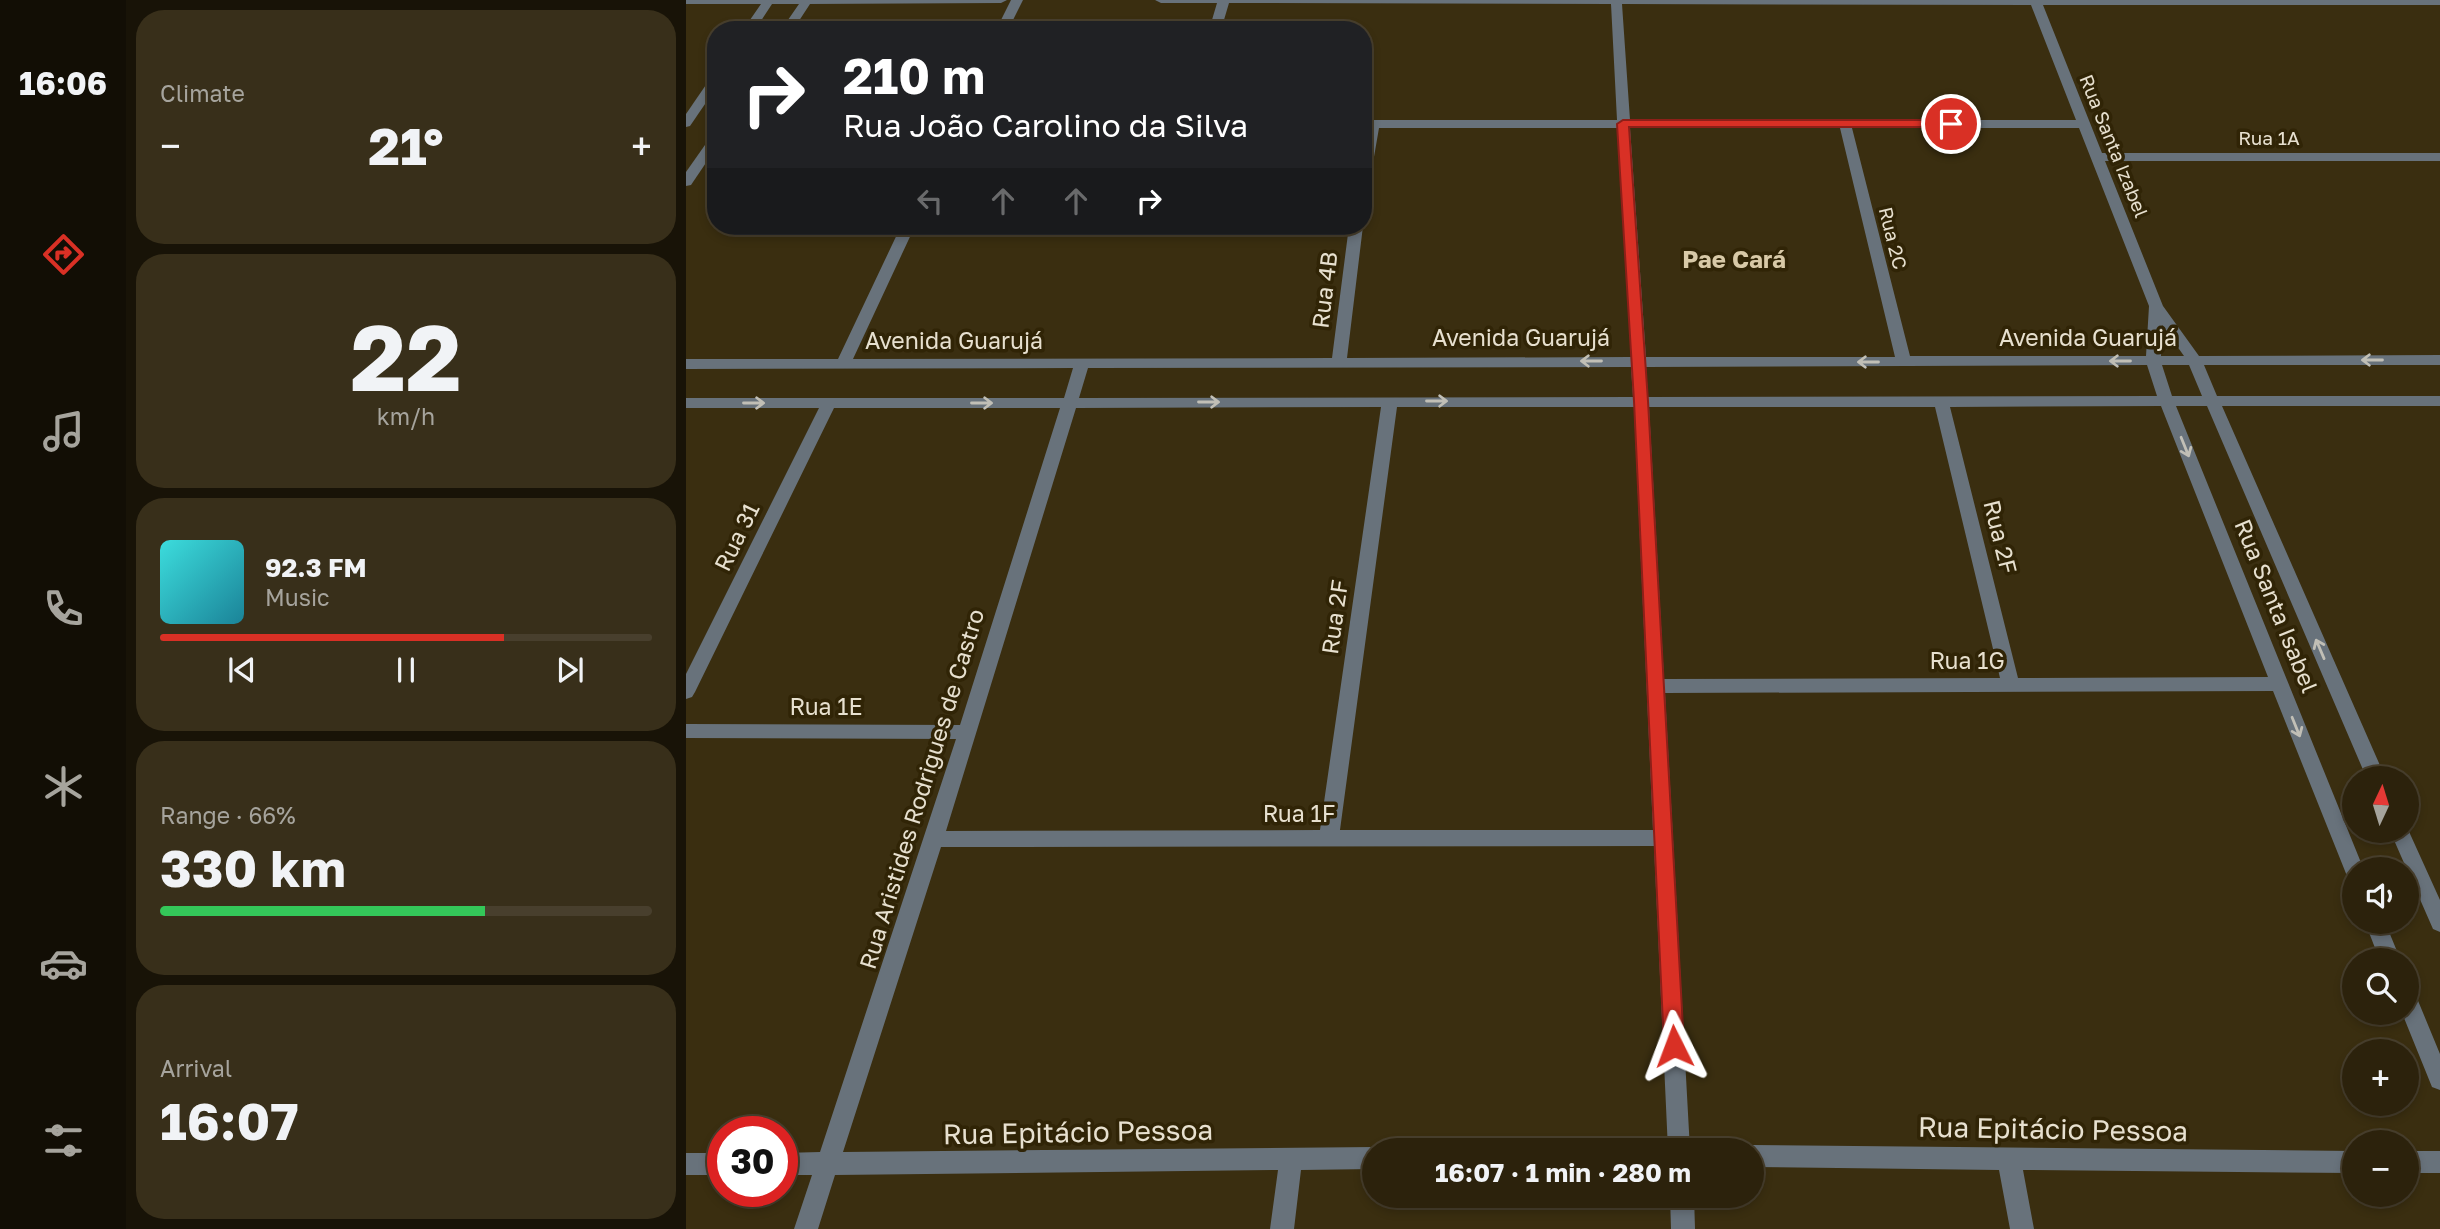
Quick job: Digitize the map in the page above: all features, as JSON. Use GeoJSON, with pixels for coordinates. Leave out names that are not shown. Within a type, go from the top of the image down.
{"type":"FeatureCollection","features":[{"type":"Feature","properties":{"kind":"street"},"geometry":{"type":"LineString","coordinates":[[686,1],[1001,0]]}},
{"type":"Feature","properties":{"kind":"street"},"geometry":{"type":"LineString","coordinates":[[1006,21],[1017,0]]}},
{"type":"Feature","properties":{"kind":"street"},"geometry":{"type":"LineString","coordinates":[[1161,0],[2440,2]]}},
{"type":"Feature","properties":{"kind":"street"},"geometry":{"type":"LineString","coordinates":[[1218,21],[1224,0]]}},
{"type":"Feature","properties":{"kind":"street"},"geometry":{"type":"LineString","coordinates":[[1616,0],[1639,361],[1678,1138]]}},
{"type":"Feature","properties":{"kind":"street","name":"Rua Santa Izabel"},"geometry":{"type":"LineString","coordinates":[[2036,0],[2156,306],[2194,360]]}},
{"type":"Feature","properties":{"kind":"street"},"geometry":{"type":"LineString","coordinates":[[755,21],[769,1]]}},
{"type":"Feature","properties":{"kind":"street"},"geometry":{"type":"LineString","coordinates":[[793,21],[806,1]]}},
{"type":"Feature","properties":{"kind":"street"},"geometry":{"type":"LineString","coordinates":[[686,123],[707,92]]}},
{"type":"Feature","properties":{"kind":"street","name":"Rua 2C"},"geometry":{"type":"LineString","coordinates":[[1845,123],[1904,362]]}},
{"type":"Feature","properties":{"kind":"street"},"geometry":{"type":"LineString","coordinates":[[1372,124],[2085,124]]}},
{"type":"Feature","properties":{"kind":"street"},"geometry":{"type":"LineString","coordinates":[[686,183],[707,152]]}},
{"type":"Feature","properties":{"kind":"street","name":"Rua 1A"},"geometry":{"type":"LineString","coordinates":[[2099,157],[2440,157]]}},
{"type":"Feature","properties":{"kind":"street"},"geometry":{"type":"LineString","coordinates":[[844,364],[904,235]]}},
{"type":"Feature","properties":{"kind":"street","name":"Rua 4B"},"geometry":{"type":"LineString","coordinates":[[1339,360],[1355,235]]}},
{"type":"Feature","properties":{"kind":"street","name":"Rua Santa Izabel"},"geometry":{"type":"LineString","coordinates":[[2153,360],[2156,306]]}},
{"type":"Feature","properties":{"kind":"street","name":"Avenida Guarujá"},"geometry":{"type":"LineString","coordinates":[[686,364],[1339,360],[2440,360]]}},
{"type":"Feature","properties":{"kind":"street","name":"Rua Santa Isabel"},"geometry":{"type":"LineString","coordinates":[[2153,360],[2166,400],[2349,857]]}},
{"type":"Feature","properties":{"kind":"street","name":"Rua Santa Isabel"},"geometry":{"type":"LineString","coordinates":[[2194,360],[2371,766]]}},
{"type":"Feature","properties":{"kind":"street","name":"Rua Aristides Rodrigues de Castro"},"geometry":{"type":"LineString","coordinates":[[806,1229],[934,839],[965,732],[1082,363]]}},
{"type":"Feature","properties":{"kind":"street","name":"Rua 2F"},"geometry":{"type":"LineString","coordinates":[[1941,400],[2011,686]]}},
{"type":"Feature","properties":{"kind":"street","name":"Rua 2F"},"geometry":{"type":"LineString","coordinates":[[1329,839],[1390,401]]}},
{"type":"Feature","properties":{"kind":"street"},"geometry":{"type":"LineString","coordinates":[[686,403],[2436,401],[2440,416]]}},
{"type":"Feature","properties":{"kind":"street","name":"Rua 31"},"geometry":{"type":"LineString","coordinates":[[686,692],[829,403]]}},
{"type":"Feature","properties":{"kind":"street","name":"Rua 1G"},"geometry":{"type":"LineString","coordinates":[[1655,686],[2278,684]]}},
{"type":"Feature","properties":{"kind":"street","name":"Rua 1E"},"geometry":{"type":"LineString","coordinates":[[686,732],[965,732]]}},
{"type":"Feature","properties":{"kind":"street","name":"Rua 1F"},"geometry":{"type":"LineString","coordinates":[[934,839],[1663,838]]}},
{"type":"Feature","properties":{"kind":"street"},"geometry":{"type":"LineString","coordinates":[[2406,844],[2440,923]]}},
{"type":"Feature","properties":{"kind":"street"},"geometry":{"type":"LineString","coordinates":[[2417,1025],[2440,1080]]}},
{"type":"Feature","properties":{"kind":"street","name":"Rua Epitácio Pessoa"},"geometry":{"type":"LineString","coordinates":[[1764,1156],[2342,1161]]}},
{"type":"Feature","properties":{"kind":"street","name":"Rua Epitácio Pessoa"},"geometry":{"type":"LineString","coordinates":[[798,1164],[1362,1158]]}},
{"type":"Feature","properties":{"kind":"street"},"geometry":{"type":"LineString","coordinates":[[2009,1158],[2022,1229]]}},
{"type":"Feature","properties":{"kind":"street"},"geometry":{"type":"LineString","coordinates":[[1282,1229],[1291,1159]]}},
{"type":"Feature","properties":{"kind":"street"},"geometry":{"type":"LineString","coordinates":[[2419,1162],[2440,1162]]}},
{"type":"Feature","properties":{"kind":"street"},"geometry":{"type":"LineString","coordinates":[[686,1164],[707,1164]]}},
{"type":"Feature","properties":{"kind":"street"},"geometry":{"type":"LineString","coordinates":[[1682,1208],[1683,1229]]}},
{"type":"Feature","properties":{"kind":"district","name":"Pae Cará"},"geometry":{"type":"Point","coordinates":[1734,260]}},
{"type":"Feature","properties":{"kind":"route"},"geometry":{"type":"LineString","coordinates":[[1674,1046],[1641,401],[1623,124],[1951,124]]}}]}
